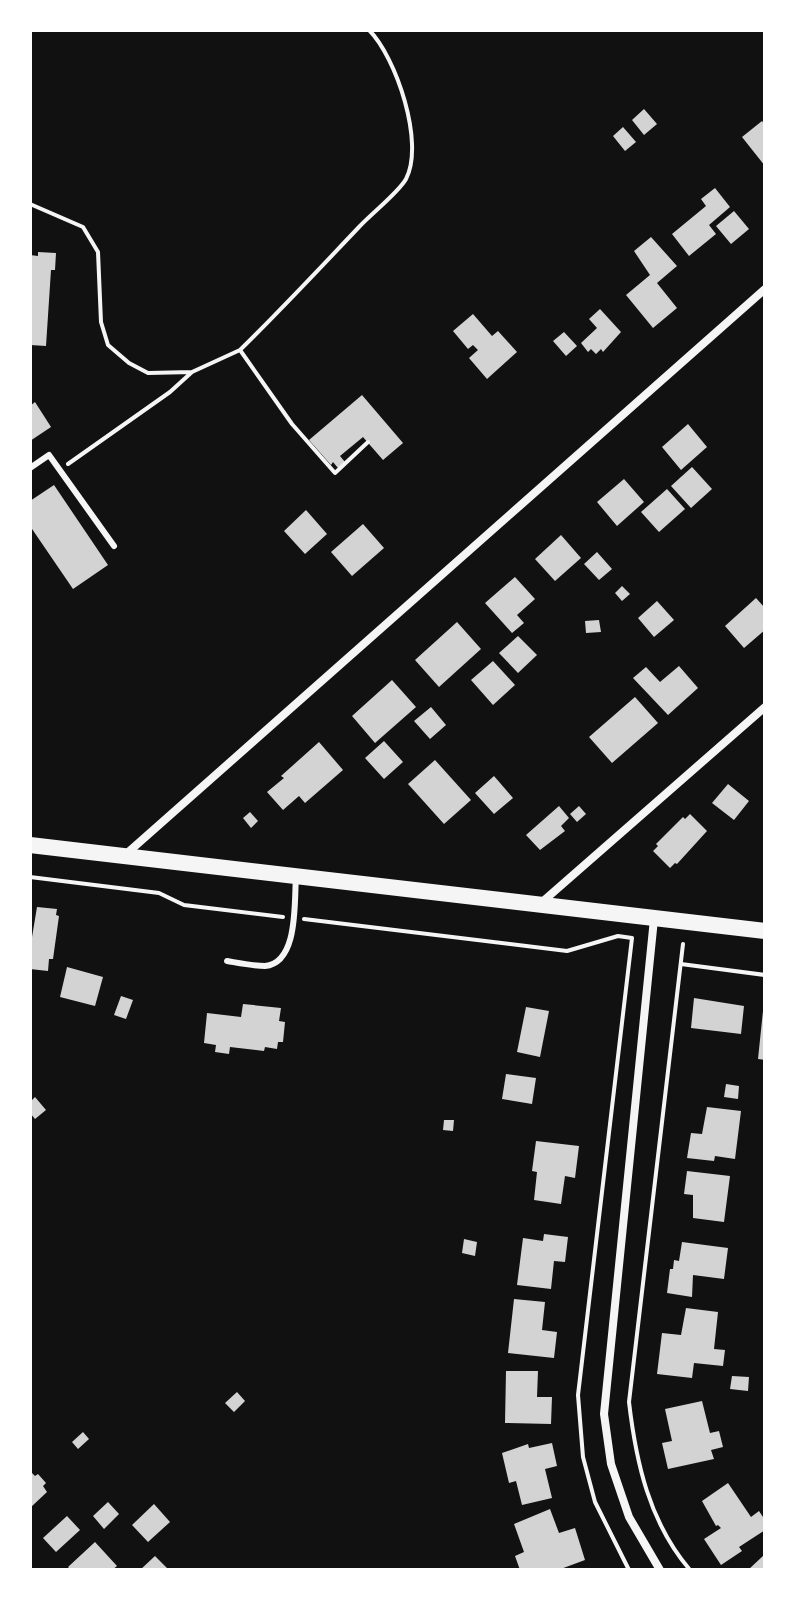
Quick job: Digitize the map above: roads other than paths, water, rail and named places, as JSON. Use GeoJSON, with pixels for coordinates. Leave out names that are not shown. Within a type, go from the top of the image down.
{"type":"FeatureCollection","features":[{"type":"Feature","properties":{"kind":"main road"},"geometry":{"type":"LineString","coordinates":[[30,845],[765,931]]}},
{"type":"Feature","properties":{"kind":"street"},"geometry":{"type":"LineString","coordinates":[[124,855],[765,289]]}},
{"type":"Feature","properties":{"kind":"street"},"geometry":{"type":"LineString","coordinates":[[540,904],[765,707]]}},
{"type":"Feature","properties":{"kind":"street"},"geometry":{"type":"LineString","coordinates":[[654,918],[604,1414],[611,1464],[629,1517],[660,1570]]}},
{"type":"Feature","properties":{"kind":"lane"},"geometry":{"type":"LineString","coordinates":[[30,468],[49,455],[114,546]]}},
{"type":"Feature","properties":{"kind":"lane"},"geometry":{"type":"LineString","coordinates":[[227,961],[267,966],[278,961],[288,948],[296,875]]}}]}
